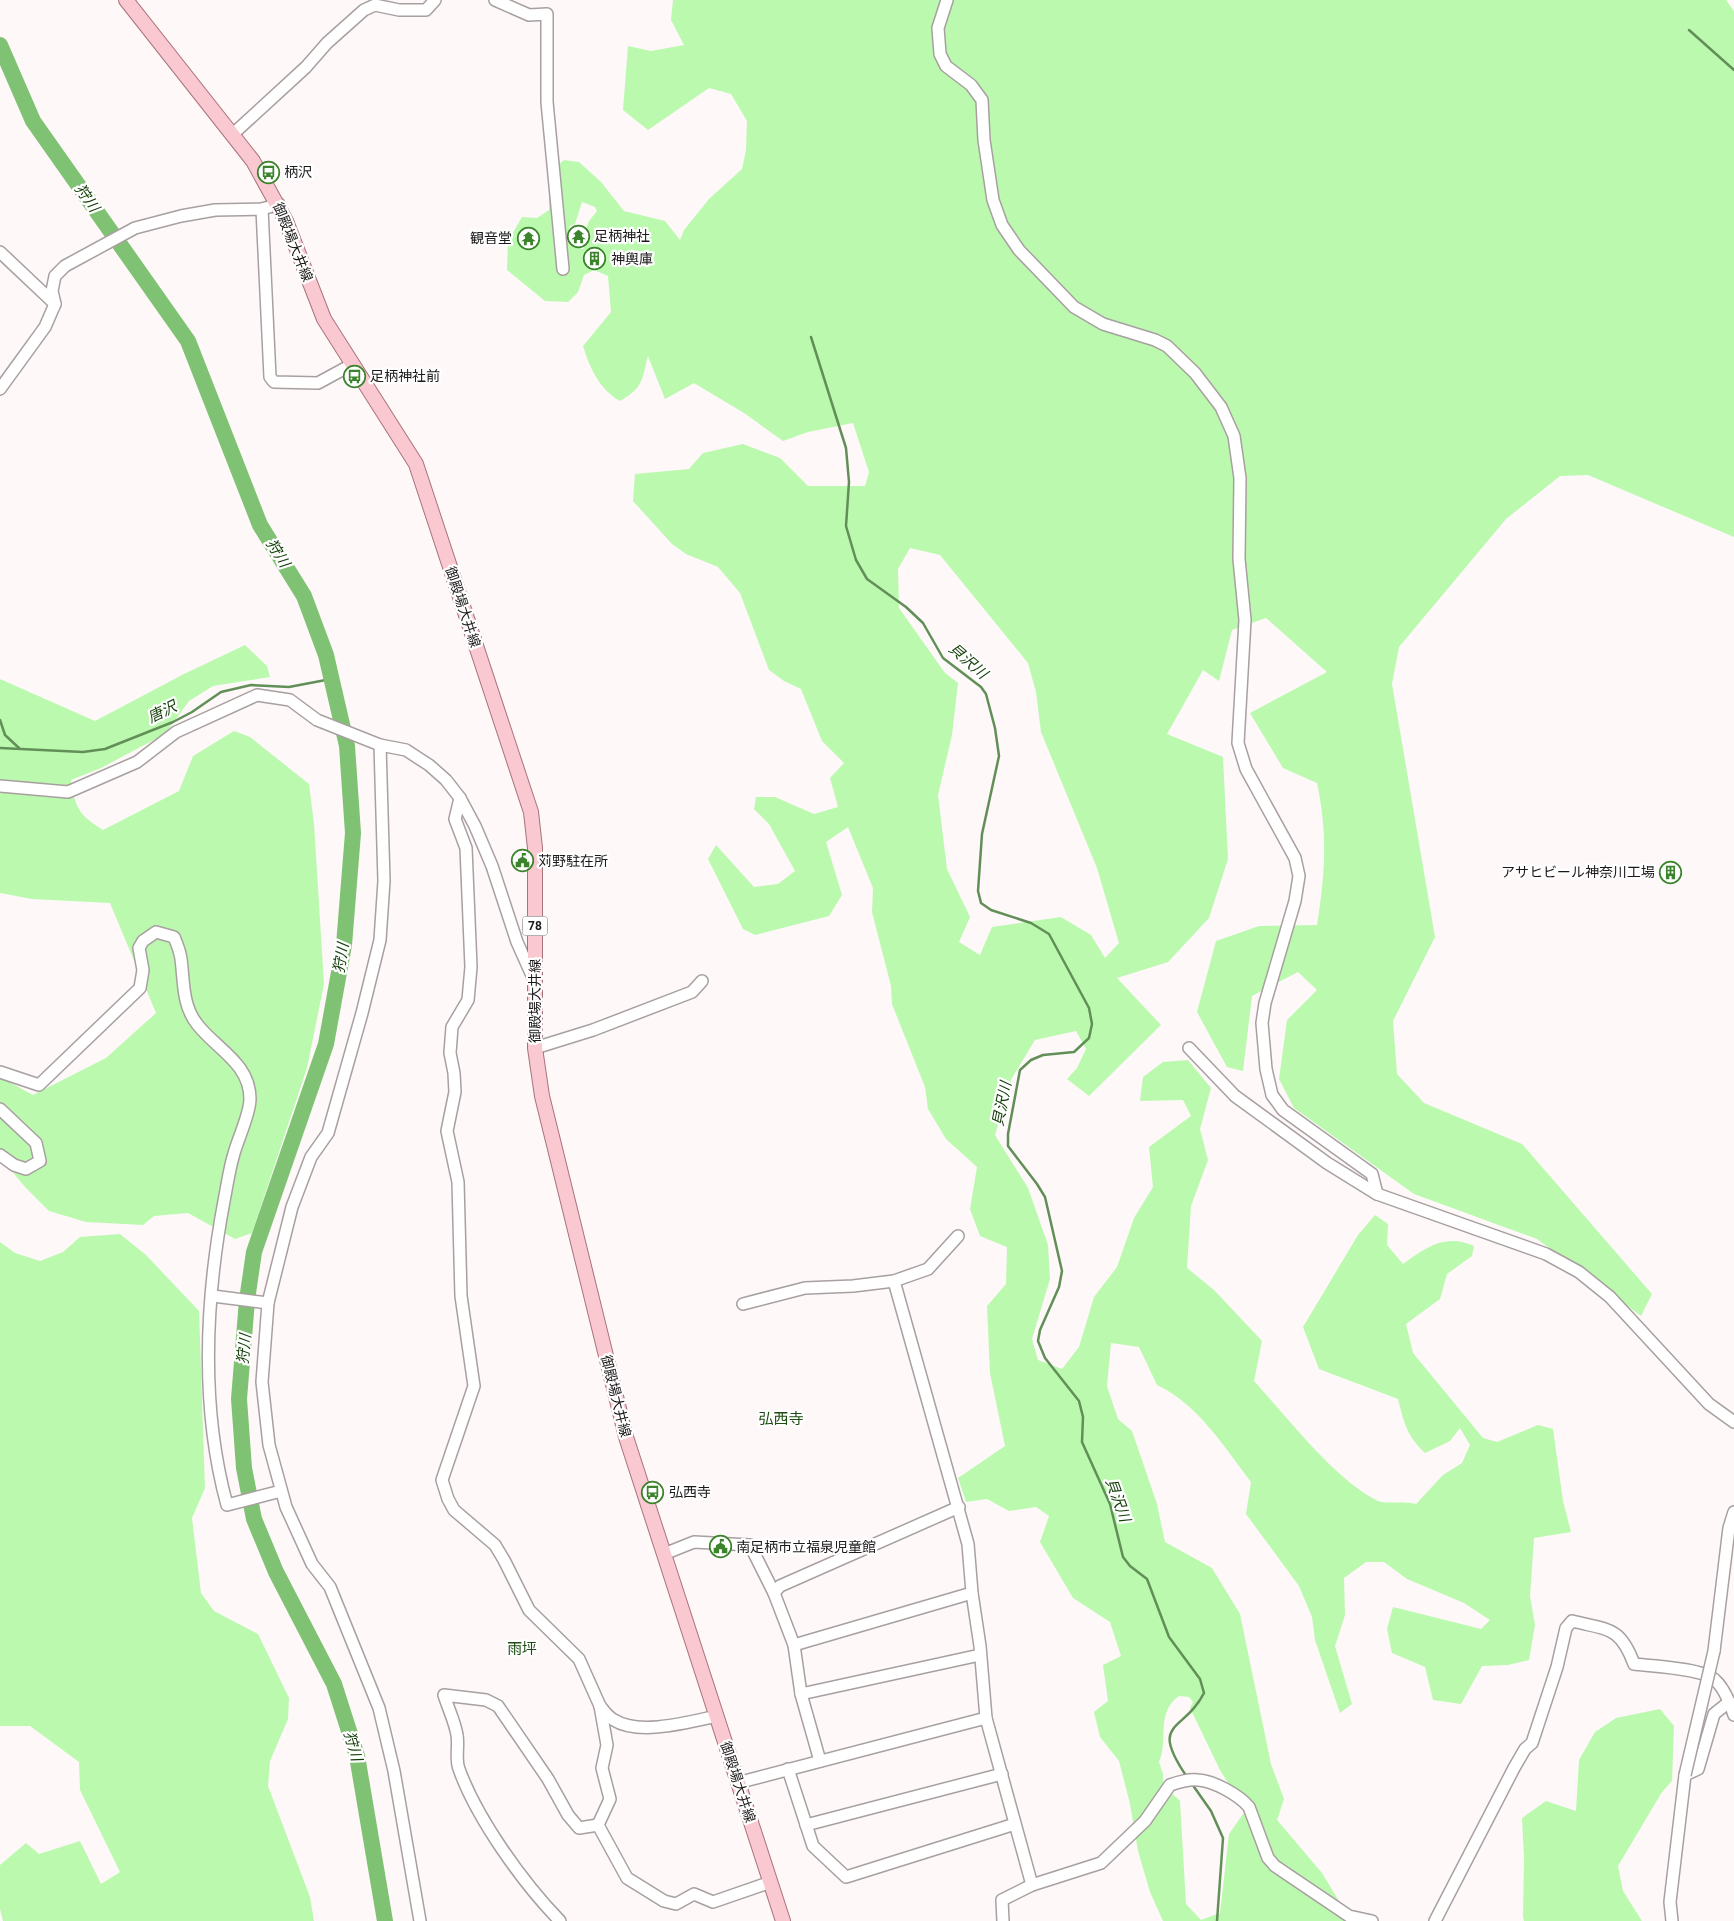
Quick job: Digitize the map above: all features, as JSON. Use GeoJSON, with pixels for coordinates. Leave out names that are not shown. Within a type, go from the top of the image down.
{"type":"FeatureCollection","features":[{"type":"Feature","properties":{"kind":"main road","name":"御殿場大井線"},"geometry":{"type":"LineString","coordinates":[[126,0],[233,134],[279,204],[295,240],[324,319],[416,464],[531,812],[535,848],[535,1048],[542,1096],[626,1437],[783,1921]]}},
{"type":"Feature","properties":{"kind":"street"},"geometry":{"type":"LineString","coordinates":[[233,134],[306,67],[327,43],[364,10],[375,5],[399,10],[426,10],[435,0]]}},
{"type":"Feature","properties":{"kind":"street"},"geometry":{"type":"LineString","coordinates":[[495,0],[529,15],[547,14],[547,102],[563,268]]}},
{"type":"Feature","properties":{"kind":"street"},"geometry":{"type":"LineString","coordinates":[[947,0],[938,28],[940,54],[946,66],[971,85],[982,100],[984,140],[993,200],[1002,225],[1019,250],[1074,307],[1104,324],[1155,340],[1167,346],[1195,373],[1221,408],[1234,436],[1240,478],[1239,559],[1245,620],[1238,744],[1246,769],[1295,858],[1299,876],[1295,901],[1265,1003],[1262,1023],[1266,1069],[1272,1095],[1283,1110],[1372,1174],[1377,1194]]}},
{"type":"Feature","properties":{"kind":"street"},"geometry":{"type":"LineString","coordinates":[[0,389],[45,327],[55,304],[52,291],[55,276],[64,266],[135,228],[181,216],[215,210],[262,209],[279,204]]}},
{"type":"Feature","properties":{"kind":"street"},"geometry":{"type":"LineString","coordinates":[[262,209],[266,256],[268,362],[270,377],[274,382],[318,383],[353,364]]}},
{"type":"Feature","properties":{"kind":"street"},"geometry":{"type":"LineString","coordinates":[[0,252],[55,304]]}},
{"type":"Feature","properties":{"kind":"street"},"geometry":{"type":"LineString","coordinates":[[0,786],[68,792],[138,762],[176,732],[257,695],[290,700],[317,720],[377,743],[406,750],[429,765],[446,780],[460,798],[492,866],[517,942],[535,981]]}},
{"type":"Feature","properties":{"kind":"street"},"geometry":{"type":"LineString","coordinates":[[377,743],[384,881],[380,940],[362,1013],[328,1133],[312,1157],[292,1207],[268,1303],[262,1382],[269,1445],[277,1492],[286,1507],[312,1564],[330,1587],[379,1708],[394,1771],[420,1921]]}},
{"type":"Feature","properties":{"kind":"street"},"geometry":{"type":"LineString","coordinates":[[460,798],[455,819],[466,848],[471,967],[468,1000],[452,1027],[450,1053],[455,1092],[447,1131],[458,1182],[461,1296],[474,1386],[442,1480],[454,1510],[495,1545],[529,1610],[579,1659],[600,1706],[607,1745],[602,1768],[610,1799],[598,1825]]}},
{"type":"Feature","properties":{"kind":"street"},"geometry":{"type":"LineString","coordinates":[[2,1074],[18,1080],[39,1084],[140,988],[143,970],[139,948],[143,940],[156,932],[174,937],[181,956],[184,992],[189,1011],[197,1024],[236,1061],[247,1081],[250,1100],[229,1175],[221,1219],[207,1344],[211,1420],[219,1475],[227,1505],[277,1492]]}},
{"type":"Feature","properties":{"kind":"street"},"geometry":{"type":"LineString","coordinates":[[535,1048],[593,1030],[692,992],[702,981]]}},
{"type":"Feature","properties":{"kind":"street"},"geometry":{"type":"LineString","coordinates":[[1189,1048],[1235,1096],[1327,1163],[1377,1194],[1546,1254],[1579,1272],[1610,1297],[1709,1404],[1734,1422]]}},
{"type":"Feature","properties":{"kind":"street"},"geometry":{"type":"LineString","coordinates":[[0,1109],[36,1143],[40,1161],[32,1168],[26,1169],[14,1165],[0,1155]]}},
{"type":"Feature","properties":{"kind":"street"},"geometry":{"type":"LineString","coordinates":[[743,1304],[805,1288],[853,1286],[894,1280],[928,1269],[958,1236]]}},
{"type":"Feature","properties":{"kind":"street"},"geometry":{"type":"LineString","coordinates":[[894,1280],[942,1458],[959,1507],[968,1544],[986,1718],[1032,1885]]}},
{"type":"Feature","properties":{"kind":"street"},"geometry":{"type":"LineString","coordinates":[[213,1296],[268,1303]]}},
{"type":"Feature","properties":{"kind":"street"},"geometry":{"type":"LineString","coordinates":[[774,1593],[780,1586],[959,1507]]}},
{"type":"Feature","properties":{"kind":"street"},"geometry":{"type":"LineString","coordinates":[[1672,1921],[1671,1892],[1685,1775],[1714,1651],[1729,1528],[1734,1512]]}},
{"type":"Feature","properties":{"kind":"street"},"geometry":{"type":"LineString","coordinates":[[664,1554],[694,1542],[750,1544],[774,1593],[794,1645],[801,1694],[820,1761]]}},
{"type":"Feature","properties":{"kind":"street"},"geometry":{"type":"LineString","coordinates":[[794,1645],[972,1593]]}},
{"type":"Feature","properties":{"kind":"street"},"geometry":{"type":"LineString","coordinates":[[1435,1921],[1514,1768],[1525,1749],[1532,1743],[1557,1667],[1566,1628],[1572,1621],[1608,1630],[1626,1642],[1634,1664],[1700,1673],[1715,1679],[1730,1702],[1734,1714]]}},
{"type":"Feature","properties":{"kind":"street"},"geometry":{"type":"LineString","coordinates":[[801,1694],[980,1656]]}},
{"type":"Feature","properties":{"kind":"street"},"geometry":{"type":"LineString","coordinates":[[560,1921],[546,1908],[527,1883],[472,1799],[458,1767],[457,1734],[444,1695],[486,1700],[498,1706],[548,1779],[568,1815],[579,1828],[598,1825]]}},
{"type":"Feature","properties":{"kind":"street"},"geometry":{"type":"LineString","coordinates":[[1685,1775],[1698,1769],[1714,1714],[1730,1702]]}},
{"type":"Feature","properties":{"kind":"street"},"geometry":{"type":"LineString","coordinates":[[600,1706],[613,1720],[632,1727],[656,1726],[717,1716]]}},
{"type":"Feature","properties":{"kind":"street"},"geometry":{"type":"LineString","coordinates":[[737,1782],[986,1718]]}},
{"type":"Feature","properties":{"kind":"street"},"geometry":{"type":"LineString","coordinates":[[788,1769],[813,1846],[846,1877],[1015,1824]]}},
{"type":"Feature","properties":{"kind":"street"},"geometry":{"type":"LineString","coordinates":[[806,1825],[1002,1774]]}},
{"type":"Feature","properties":{"kind":"street"},"geometry":{"type":"LineString","coordinates":[[1003,1921],[1002,1900],[1032,1885],[1102,1863],[1144,1821],[1170,1785],[1184,1780],[1198,1780],[1216,1786],[1244,1800],[1249,1807],[1268,1858],[1275,1866],[1350,1919],[1372,1921]]}},
{"type":"Feature","properties":{"kind":"street"},"geometry":{"type":"LineString","coordinates":[[598,1825],[627,1878],[664,1902],[676,1904],[694,1894],[713,1902],[771,1882]]}},
{"type":"Feature","properties":{"kind":"green space"},"geometry":{"type":"Polygon","coordinates":[[[673,0],[1726,0],[1734,11],[1734,537],[1588,475],[1560,476],[1506,519],[1399,647],[1392,684],[1435,937],[1393,1021],[1397,1074],[1424,1103],[1522,1144],[1652,1294],[1641,1316],[1537,1239],[1414,1194],[1294,1108],[1279,1079],[1287,1020],[1317,990],[1298,972],[1252,996],[1243,1071],[1227,1067],[1197,1012],[1216,941],[1259,926],[1317,925],[1322,889],[1324,837],[1317,783],[1283,768],[1250,713],[1327,672],[1266,618],[1232,630],[1219,681],[1203,670],[1167,734],[1223,757],[1228,859],[1209,918],[1168,962],[1117,978],[1161,1025],[1089,1096],[1067,1079],[1077,1068],[1086,1049],[1076,1031],[1035,1040],[1012,1078],[995,1135],[1028,1188],[1048,1245],[1050,1279],[1032,1339],[1038,1360],[1062,1369],[1079,1347],[1094,1297],[1117,1267],[1134,1218],[1153,1187],[1149,1147],[1191,1116],[1183,1100],[1140,1101],[1143,1077],[1163,1062],[1188,1060],[1211,1088],[1200,1129],[1208,1160],[1191,1206],[1187,1268],[1214,1290],[1262,1341],[1254,1381],[1329,1464],[1345,1479],[1381,1502],[1416,1504],[1443,1475],[1462,1463],[1470,1445],[1460,1428],[1450,1441],[1425,1453],[1414,1441],[1407,1429],[1398,1399],[1319,1369],[1303,1327],[1358,1235],[1375,1215],[1388,1224],[1387,1245],[1403,1264],[1428,1247],[1437,1244],[1454,1241],[1474,1246],[1472,1256],[1447,1274],[1440,1299],[1406,1324],[1413,1353],[1483,1438],[1497,1442],[1538,1425],[1553,1429],[1563,1501],[1571,1532],[1534,1538],[1530,1596],[1535,1625],[1529,1660],[1508,1665],[1482,1666],[1461,1704],[1433,1700],[1425,1667],[1392,1653],[1387,1629],[1393,1607],[1481,1629],[1490,1620],[1464,1603],[1407,1579],[1384,1562],[1366,1562],[1344,1578],[1345,1615],[1335,1646],[1352,1704],[1340,1713],[1315,1640],[1312,1617],[1299,1586],[1246,1514],[1251,1482],[1221,1441],[1198,1415],[1172,1393],[1157,1385],[1139,1347],[1111,1343],[1107,1386],[1118,1419],[1132,1431],[1157,1504],[1165,1542],[1212,1568],[1240,1614],[1271,1764],[1284,1799],[1277,1820],[1322,1873],[1351,1921],[1163,1921],[1150,1892],[1138,1851],[1130,1804],[1119,1761],[1100,1737],[1094,1712],[1108,1701],[1103,1665],[1121,1656],[1110,1622],[1073,1598],[1040,1542],[1049,1516],[1036,1507],[1009,1511],[987,1499],[966,1502],[958,1478],[1005,1446],[990,1373],[987,1306],[1006,1284],[1007,1247],[980,1236],[970,1209],[977,1167],[946,1139],[928,1109],[925,1087],[892,1004],[891,986],[872,912],[873,888],[848,827],[826,842],[842,895],[829,916],[755,935],[743,929],[708,859],[716,845],[754,887],[778,884],[795,871],[769,824],[754,809],[756,797],[775,797],[814,814],[838,807],[830,778],[844,763],[822,741],[801,689],[784,681],[769,670],[740,593],[718,567],[686,554],[672,544],[633,501],[635,474],[689,469],[703,453],[743,444],[780,458],[808,486],[865,486],[869,472],[853,423],[808,432],[783,441],[744,413],[694,383],[665,399],[648,356],[640,383],[633,392],[620,401],[606,390],[596,377],[583,346],[611,312],[608,276],[594,270],[584,275],[578,292],[568,302],[545,301],[507,270],[508,241],[522,217],[537,218],[549,210],[549,172],[564,160],[579,162],[601,182],[624,211],[665,221],[680,240],[684,230],[709,199],[742,169],[746,150],[747,121],[731,94],[709,88],[648,130],[623,110],[628,46],[651,51],[684,45],[671,20],[673,0]],[[582,202],[575,224],[570,226],[566,239],[570,245],[583,249],[591,233],[585,231],[589,221],[597,211],[595,207],[582,202]],[[910,548],[898,569],[899,608],[945,673],[958,683],[952,735],[938,795],[947,869],[970,917],[959,942],[980,955],[992,927],[1061,917],[1091,935],[1105,958],[1119,943],[1097,868],[1041,732],[1036,692],[1028,663],[940,555],[910,548]],[[1179,1696],[1172,1703],[1165,1719],[1162,1754],[1159,1762],[1163,1774],[1163,1785],[1180,1801],[1186,1904],[1201,1920],[1220,1913],[1229,1834],[1252,1801],[1233,1791],[1220,1770],[1190,1708],[1193,1702],[1189,1697],[1179,1696]]]}},
{"type":"Feature","properties":{"kind":"green space"},"geometry":{"type":"Polygon","coordinates":[[[245,645],[267,666],[270,677],[213,686],[189,701],[165,734],[101,768],[71,780],[74,798],[83,815],[103,830],[179,791],[193,756],[234,731],[250,737],[309,784],[314,824],[324,984],[307,1068],[252,1233],[235,1239],[188,1213],[154,1216],[143,1225],[86,1222],[49,1211],[25,1187],[0,1157],[0,1077],[33,1095],[106,1058],[156,1013],[110,903],[32,899],[0,893],[0,679],[95,721],[184,674],[245,645]]]}},
{"type":"Feature","properties":{"kind":"green space"},"geometry":{"type":"Polygon","coordinates":[[[120,1234],[146,1255],[199,1311],[205,1488],[192,1518],[201,1593],[214,1611],[258,1634],[289,1698],[288,1719],[270,1761],[268,1786],[310,1897],[314,1921],[3,1921],[0,1909],[0,1865],[26,1843],[39,1854],[80,1841],[101,1884],[120,1872],[80,1790],[79,1762],[30,1726],[0,1726],[0,1242],[15,1253],[40,1261],[63,1252],[80,1237],[120,1234]]]}},
{"type":"Feature","properties":{"kind":"green space"},"geometry":{"type":"Polygon","coordinates":[[[1660,1709],[1674,1726],[1672,1781],[1662,1792],[1618,1866],[1623,1891],[1642,1921],[1524,1921],[1522,1818],[1546,1801],[1576,1811],[1579,1760],[1595,1732],[1616,1718],[1660,1709]]]}},
{"type":"Feature","properties":{"kind":"waterway"},"geometry":{"type":"LineString","coordinates":[[1689,30],[1734,70]]}},
{"type":"Feature","properties":{"kind":"waterway","name":"狩川"},"geometry":{"type":"LineString","coordinates":[[0,45],[33,121],[188,341],[260,525],[304,596],[326,655],[347,746],[353,833],[344,945],[326,1044],[254,1252],[247,1300],[239,1399],[244,1468],[254,1519],[276,1572],[334,1684],[357,1756],[385,1921]]}},
{"type":"Feature","properties":{"kind":"waterway","name":"貝沢川"},"geometry":{"type":"LineString","coordinates":[[811,337],[846,448],[849,482],[846,526],[856,560],[867,579],[906,607],[923,623],[943,658],[981,687],[986,694],[995,728],[999,756],[982,834],[978,891],[981,903],[991,910],[1031,923],[1049,934],[1089,1008],[1092,1024],[1089,1038],[1074,1052],[1043,1055],[1031,1060],[1020,1070],[1008,1134],[1008,1146],[1045,1197],[1062,1271],[1059,1287],[1040,1330],[1038,1341],[1045,1358],[1079,1401],[1083,1417],[1082,1442],[1110,1504],[1123,1557],[1130,1566],[1147,1579],[1169,1637],[1200,1679],[1204,1693],[1196,1706],[1173,1729],[1170,1736],[1170,1745],[1187,1777]]}},
{"type":"Feature","properties":{"kind":"waterway","name":"唐沢"},"geometry":{"type":"LineString","coordinates":[[0,748],[83,752],[105,749],[173,722],[192,712],[221,692],[251,685],[289,687],[331,679]]}},
{"type":"Feature","properties":{"kind":"waterway"},"geometry":{"type":"LineString","coordinates":[[0,720],[5,735],[19,748]]}},
{"type":"Feature","properties":{"kind":"waterway","name":"貝沢川"},"geometry":{"type":"LineString","coordinates":[[1192,1784],[1211,1811],[1223,1838],[1217,1921]]}},
{"type":"Feature","properties":{"kind":"place","name":"柄沢"},"geometry":{"type":"Point","coordinates":[268,172]}},
{"type":"Feature","properties":{"kind":"place","name":"足柄神社"},"geometry":{"type":"Point","coordinates":[578,236]}},
{"type":"Feature","properties":{"kind":"place","name":"観音堂"},"geometry":{"type":"Point","coordinates":[528,238]}},
{"type":"Feature","properties":{"kind":"place","name":"神輿庫"},"geometry":{"type":"Point","coordinates":[595,259]}},
{"type":"Feature","properties":{"kind":"place","name":"足柄神社前"},"geometry":{"type":"Point","coordinates":[354,376]}},
{"type":"Feature","properties":{"kind":"place","name":"苅野駐在所"},"geometry":{"type":"Point","coordinates":[522,861]}},
{"type":"Feature","properties":{"kind":"place","name":"アサヒビール神奈川工場"},"geometry":{"type":"Point","coordinates":[1671,872]}},
{"type":"Feature","properties":{"kind":"place","name":"弘西寺"},"geometry":{"type":"Point","coordinates":[653,1492]}},
{"type":"Feature","properties":{"kind":"place","name":"南足柄市立福泉児童館"},"geometry":{"type":"Point","coordinates":[720,1547]}},
{"type":"Feature","properties":{"kind":"district","name":"弘西寺"},"geometry":{"type":"Point","coordinates":[781,1419]}},
{"type":"Feature","properties":{"kind":"district","name":"雨坪"},"geometry":{"type":"Point","coordinates":[522,1649]}}]}
